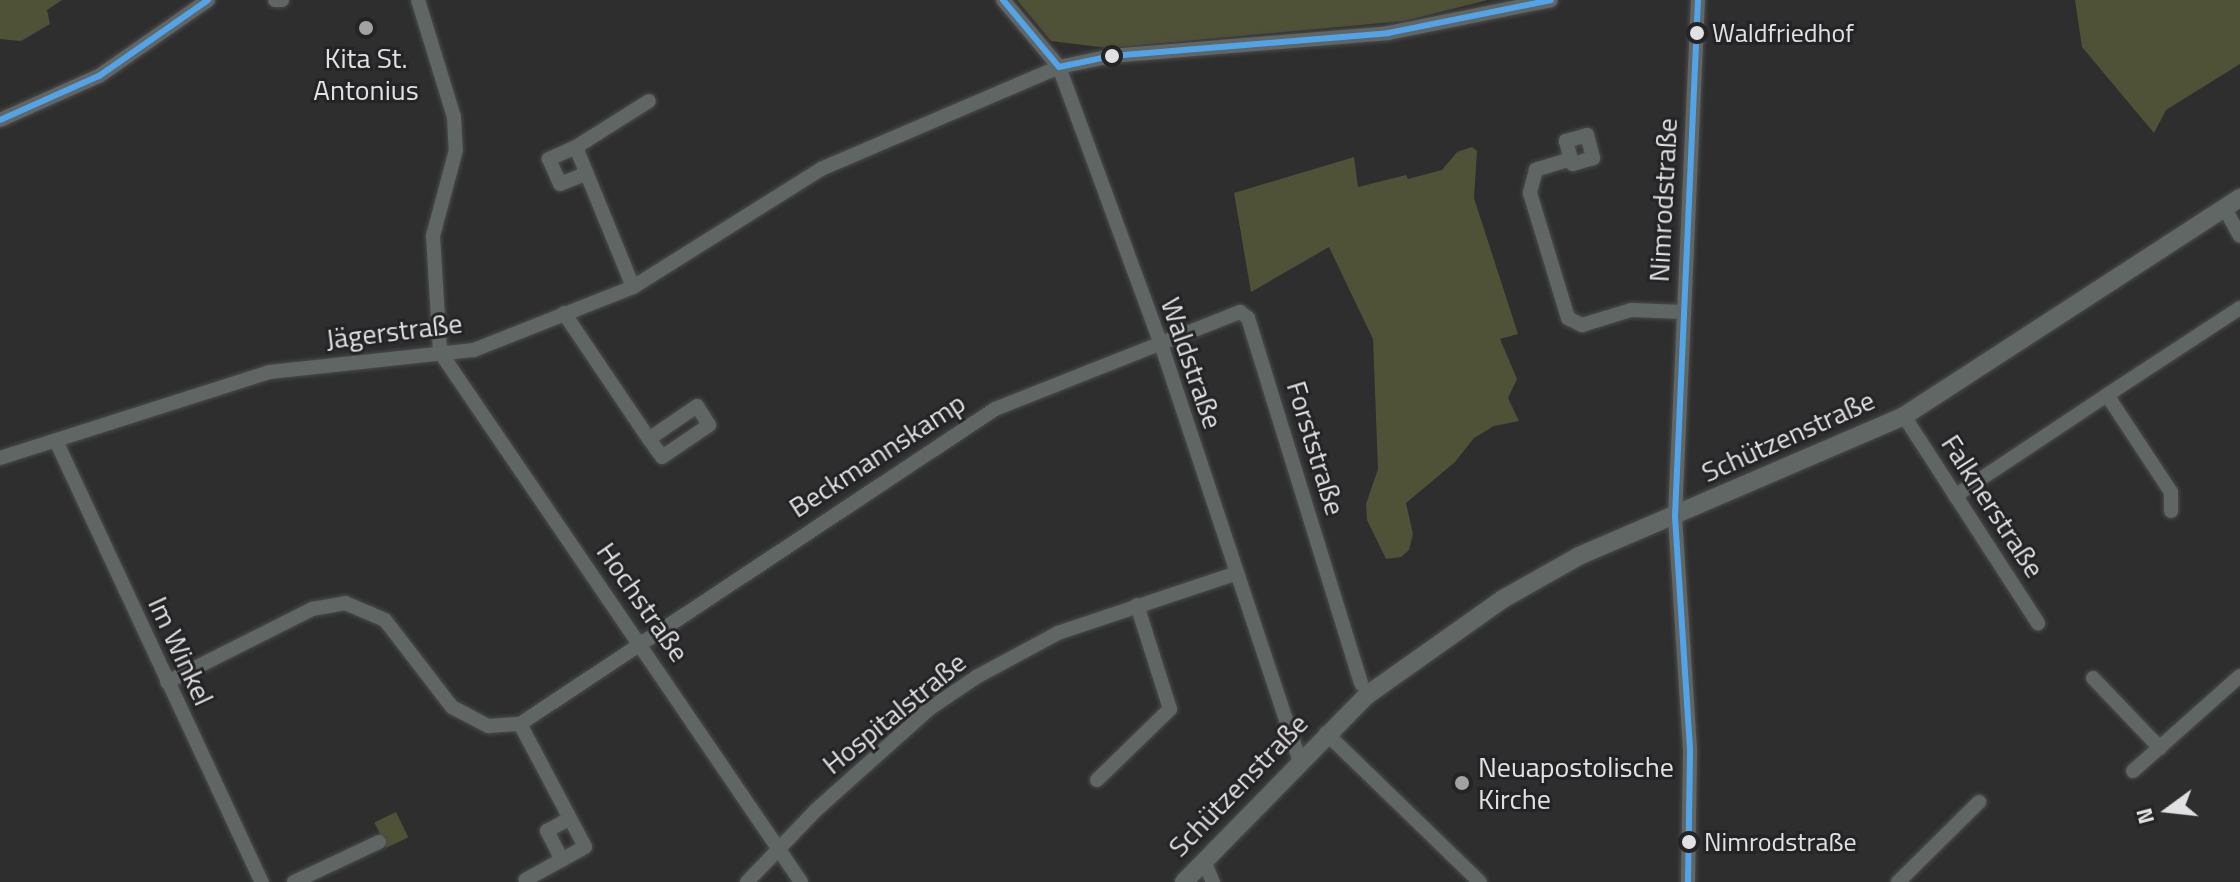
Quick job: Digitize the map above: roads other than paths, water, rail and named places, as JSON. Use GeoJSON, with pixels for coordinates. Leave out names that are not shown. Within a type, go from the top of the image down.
{"type":"FeatureCollection","features":[{"type":"Feature","properties":{"kind":"main road","name":"Schützenstraße"},"geometry":{"type":"LineString","coordinates":[[1184,882],[1326,733],[1413,661],[1530,582],[1904,416],[2232,203]]}},
{"type":"Feature","properties":{"kind":"street"},"geometry":{"type":"LineString","coordinates":[[0,120],[99,76],[208,0]]}},
{"type":"Feature","properties":{"kind":"street"},"geometry":{"type":"LineString","coordinates":[[275,0],[282,0]]}},
{"type":"Feature","properties":{"kind":"street"},"geometry":{"type":"LineString","coordinates":[[418,0],[454,117],[456,150],[433,236],[440,352]]}},
{"type":"Feature","properties":{"kind":"street","name":"Waldstraße"},"geometry":{"type":"LineString","coordinates":[[1003,0],[1059,67],[1161,344],[1234,574],[1299,760]]}},
{"type":"Feature","properties":{"kind":"street","name":"Jägerstraße"},"geometry":{"type":"LineString","coordinates":[[0,458],[270,372],[474,350],[633,287],[821,169],[1059,67],[1111,56],[1388,33],[1551,0]]}},
{"type":"Feature","properties":{"kind":"street","name":"Nimrodstraße"},"geometry":{"type":"LineString","coordinates":[[1688,882],[1689,720],[1675,516],[1698,0]]}},
{"type":"Feature","properties":{"kind":"street"},"geometry":{"type":"LineString","coordinates":[[585,174],[560,184],[549,159],[576,147],[649,101]]}},
{"type":"Feature","properties":{"kind":"street"},"geometry":{"type":"LineString","coordinates":[[576,147],[633,287]]}},
{"type":"Feature","properties":{"kind":"street"},"geometry":{"type":"LineString","coordinates":[[1571,159],[1536,170],[1530,193],[1568,318],[1582,325],[1631,310],[1684,312]]}},
{"type":"Feature","properties":{"kind":"street"},"geometry":{"type":"LineString","coordinates":[[2232,203],[2240,236]]}},
{"type":"Feature","properties":{"kind":"street"},"geometry":{"type":"LineString","coordinates":[[1955,496],[2240,308]]}},
{"type":"Feature","properties":{"kind":"street","name":"Forststraße"},"geometry":{"type":"LineString","coordinates":[[1161,344],[1240,312],[1248,318],[1361,684]]}},
{"type":"Feature","properties":{"kind":"street"},"geometry":{"type":"LineString","coordinates":[[564,313],[649,439]]}},
{"type":"Feature","properties":{"kind":"street","name":"Beckmannskamp"},"geometry":{"type":"LineString","coordinates":[[520,724],[642,646],[995,409],[1161,344]]}},
{"type":"Feature","properties":{"kind":"street","name":"Hochstraße"},"geometry":{"type":"LineString","coordinates":[[440,352],[801,882]]}},
{"type":"Feature","properties":{"kind":"street"},"geometry":{"type":"LineString","coordinates":[[2107,395],[2171,492],[2171,511]]}},
{"type":"Feature","properties":{"kind":"street","name":"Falknerstraße"},"geometry":{"type":"LineString","coordinates":[[1904,416],[2038,623]]}},
{"type":"Feature","properties":{"kind":"street","name":"Im Winkel"},"geometry":{"type":"LineString","coordinates":[[56,441],[262,882]]}},
{"type":"Feature","properties":{"kind":"street","name":"Hospitalstraße"},"geometry":{"type":"LineString","coordinates":[[747,882],[781,851],[816,810],[929,709],[978,676],[1058,633],[1234,574]]}},
{"type":"Feature","properties":{"kind":"street"},"geometry":{"type":"LineString","coordinates":[[167,682],[312,609],[345,603],[385,620],[452,707],[488,726],[520,724],[567,820],[585,847],[525,880]]}},
{"type":"Feature","properties":{"kind":"street"},"geometry":{"type":"LineString","coordinates":[[1097,780],[1170,709],[1137,605]]}},
{"type":"Feature","properties":{"kind":"street"},"geometry":{"type":"LineString","coordinates":[[2133,771],[2240,676]]}},
{"type":"Feature","properties":{"kind":"street"},"geometry":{"type":"LineString","coordinates":[[2093,678],[2160,748]]}},
{"type":"Feature","properties":{"kind":"street"},"geometry":{"type":"LineString","coordinates":[[1326,733],[1480,882]]}},
{"type":"Feature","properties":{"kind":"street"},"geometry":{"type":"LineString","coordinates":[[1898,882],[1952,834],[1979,802]]}},
{"type":"Feature","properties":{"kind":"street"},"geometry":{"type":"LineString","coordinates":[[562,860],[547,831],[567,820]]}},
{"type":"Feature","properties":{"kind":"street"},"geometry":{"type":"LineString","coordinates":[[294,882],[379,842]]}},
{"type":"Feature","properties":{"kind":"street"},"geometry":{"type":"LineString","coordinates":[[1204,861],[1213,882]]}},
{"type":"Feature","properties":{"kind":"place","name":"Kita St. Antonius"},"geometry":{"type":"Point","coordinates":[366,28]}},
{"type":"Feature","properties":{"kind":"place","name":"Waldfriedhof"},"geometry":{"type":"Point","coordinates":[1697,33]}},
{"type":"Feature","properties":{"kind":"place","name":"Neuapostolische Kirche"},"geometry":{"type":"Point","coordinates":[1462,783]}},
{"type":"Feature","properties":{"kind":"place","name":"Nimrodstraße"},"geometry":{"type":"Point","coordinates":[1689,842]}}]}
